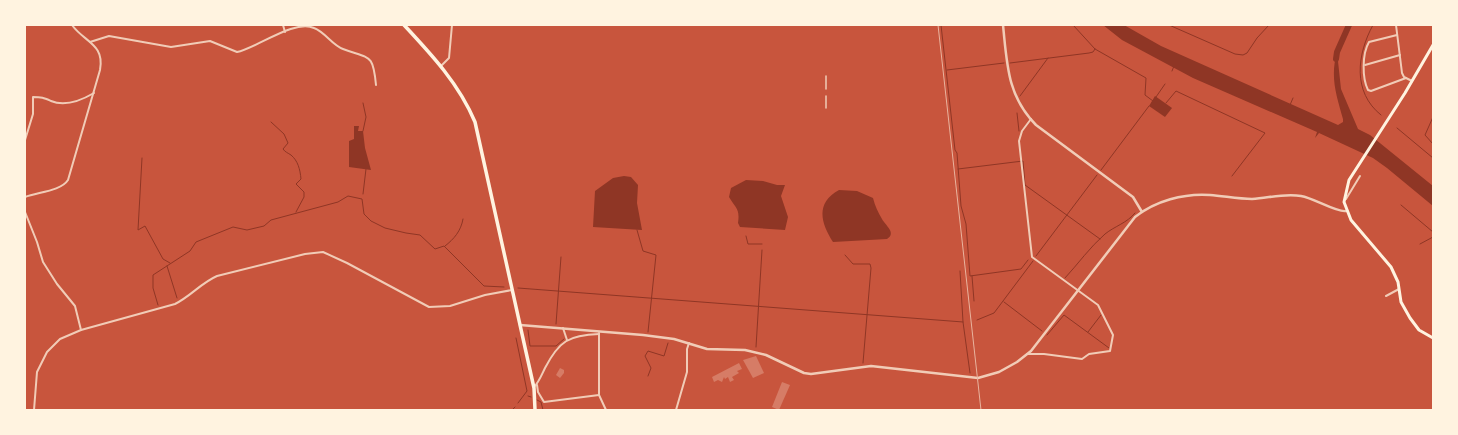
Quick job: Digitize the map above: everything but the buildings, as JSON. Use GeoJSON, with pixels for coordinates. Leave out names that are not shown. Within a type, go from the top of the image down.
{"type":"FeatureCollection","features":[{"type":"Feature","properties":{"kind":"main road"},"geometry":{"type":"LineString","coordinates":[[404,25],[440,66],[464,98],[475,122],[535,386],[535,410]]}},
{"type":"Feature","properties":{"kind":"main road"},"geometry":{"type":"LineString","coordinates":[[1433,46],[1405,93],[1349,180],[1344,202],[1346,211],[1351,220],[1391,267],[1399,289],[1400,302],[1410,318],[1419,330],[1433,338]]}},
{"type":"Feature","properties":{"kind":"street"},"geometry":{"type":"LineString","coordinates":[[25,197],[39,192],[59,188],[66,184],[71,175],[94,94],[101,59],[98,51],[90,42],[80,35],[72,25]]}},
{"type":"Feature","properties":{"kind":"street"},"geometry":{"type":"LineString","coordinates":[[283,25],[285,32]]}},
{"type":"Feature","properties":{"kind":"street"},"geometry":{"type":"LineString","coordinates":[[440,66],[449,58],[452,25]]}},
{"type":"Feature","properties":{"kind":"street"},"geometry":{"type":"LineString","coordinates":[[1003,25],[1012,88],[1020,106],[1031,119],[1133,197],[1142,212]]}},
{"type":"Feature","properties":{"kind":"street"},"geometry":{"type":"LineString","coordinates":[[1396,25],[1402,73],[1406,78],[1412,81]]}},
{"type":"Feature","properties":{"kind":"street"},"geometry":{"type":"LineString","coordinates":[[90,42],[109,36],[171,47],[210,41],[237,52],[298,27],[314,28],[340,48],[366,56],[373,64],[376,84]]}},
{"type":"Feature","properties":{"kind":"street"},"geometry":{"type":"LineString","coordinates":[[1398,35],[1369,42],[1366,49],[1365,82],[1370,91],[1406,78]]}},
{"type":"Feature","properties":{"kind":"street"},"geometry":{"type":"LineString","coordinates":[[1365,65],[1400,54]]}},
{"type":"Feature","properties":{"kind":"street"},"geometry":{"type":"LineString","coordinates":[[826,76],[826,89]]}},
{"type":"Feature","properties":{"kind":"street"},"geometry":{"type":"LineString","coordinates":[[25,140],[33,114],[33,97],[45,97],[52,102],[66,103],[81,100],[94,94]]}},
{"type":"Feature","properties":{"kind":"street"},"geometry":{"type":"LineString","coordinates":[[826,96],[826,108]]}},
{"type":"Feature","properties":{"kind":"street"},"geometry":{"type":"LineString","coordinates":[[1027,354],[1044,354],[1082,359],[1090,354],[1110,351],[1113,335],[1098,305],[1032,257],[1019,141],[1022,131],[1031,119]]}},
{"type":"Feature","properties":{"kind":"street"},"geometry":{"type":"LineString","coordinates":[[1344,202],[1360,176]]}},
{"type":"Feature","properties":{"kind":"street"},"geometry":{"type":"LineString","coordinates":[[520,325],[674,339],[707,349],[756,352],[804,373],[816,374],[871,366],[978,378],[999,372],[1027,354],[1135,217],[1162,202],[1187,196],[1208,195],[1252,199],[1289,194],[1318,200],[1340,212],[1346,211]]}},
{"type":"Feature","properties":{"kind":"street"},"geometry":{"type":"LineString","coordinates":[[25,212],[43,262],[57,284],[75,306],[81,330]]}},
{"type":"Feature","properties":{"kind":"street"},"geometry":{"type":"LineString","coordinates":[[34,410],[38,372],[48,352],[60,339],[81,330],[175,304],[188,296],[195,288],[207,280],[217,276],[318,252],[328,254],[347,262],[429,307],[450,306],[485,295],[512,290]]}},
{"type":"Feature","properties":{"kind":"street"},"geometry":{"type":"LineString","coordinates":[[1386,296],[1399,289]]}},
{"type":"Feature","properties":{"kind":"street"},"geometry":{"type":"LineString","coordinates":[[563,328],[567,340]]}},
{"type":"Feature","properties":{"kind":"street"},"geometry":{"type":"LineString","coordinates":[[599,333],[579,335],[567,340],[554,352],[535,386],[544,402],[599,395]]}},
{"type":"Feature","properties":{"kind":"street"},"geometry":{"type":"LineString","coordinates":[[599,333],[599,395],[606,410]]}},
{"type":"Feature","properties":{"kind":"street"},"geometry":{"type":"LineString","coordinates":[[676,410],[687,372],[687,353],[689,343]]}},
{"type":"Feature","properties":{"kind":"shaded area"},"geometry":{"type":"Polygon","coordinates":[[[1103,25],[1124,25],[1161,46],[1338,125],[1343,122],[1343,119],[1336,93],[1334,78],[1337,52],[1341,89],[1358,129],[1370,135],[1433,186],[1433,206],[1373,158],[1319,133],[1315,138],[1317,132],[1193,78],[1122,40],[1103,25]]]}},
{"type":"Feature","properties":{"kind":"shaded area"},"geometry":{"type":"Polygon","coordinates":[[[1155,96],[1172,108],[1165,117],[1149,106],[1155,96]]]}},
{"type":"Feature","properties":{"kind":"shaded area"},"geometry":{"type":"Polygon","coordinates":[[[354,126],[359,126],[358,131],[363,131],[365,148],[371,170],[349,167],[349,141],[354,139],[354,126]]]}},
{"type":"Feature","properties":{"kind":"shaded area"},"geometry":{"type":"Polygon","coordinates":[[[624,176],[631,177],[638,185],[637,203],[642,230],[593,227],[595,191],[613,178],[624,176]]]}},
{"type":"Feature","properties":{"kind":"shaded area"},"geometry":{"type":"Polygon","coordinates":[[[746,180],[785,185],[781,196],[788,217],[785,230],[740,227],[738,223],[738,211],[729,197],[731,188],[746,180]]]}},
{"type":"Feature","properties":{"kind":"shaded area"},"geometry":{"type":"Polygon","coordinates":[[[839,190],[857,191],[873,198],[879,214],[891,232],[890,237],[887,239],[833,242],[823,221],[822,214],[826,201],[831,195],[839,190]]]}},
{"type":"Feature","properties":{"kind":"waterway"},"geometry":{"type":"LineString","coordinates":[[941,25],[955,150],[957,153],[961,206],[966,224],[970,276],[1021,269],[1028,260]]}},
{"type":"Feature","properties":{"kind":"waterway"},"geometry":{"type":"LineString","coordinates":[[1073,25],[1095,49],[1146,78],[1145,95],[1153,101]]}},
{"type":"Feature","properties":{"kind":"waterway"},"geometry":{"type":"LineString","coordinates":[[1169,25],[1235,54],[1243,55],[1247,53],[1257,38],[1269,25]]}},
{"type":"Feature","properties":{"kind":"waterway"},"geometry":{"type":"LineString","coordinates":[[1279,25],[1285,25]]}},
{"type":"Feature","properties":{"kind":"waterway"},"geometry":{"type":"LineString","coordinates":[[1336,59],[1337,52],[1349,25]]}},
{"type":"Feature","properties":{"kind":"waterway"},"geometry":{"type":"LineString","coordinates":[[1373,25],[1363,48],[1360,72],[1365,95],[1372,106],[1381,115]]}},
{"type":"Feature","properties":{"kind":"waterway"},"geometry":{"type":"LineString","coordinates":[[1010,63],[1089,53],[1093,52],[1095,49]]}},
{"type":"Feature","properties":{"kind":"waterway"},"geometry":{"type":"LineString","coordinates":[[1020,96],[1048,58]]}},
{"type":"Feature","properties":{"kind":"waterway"},"geometry":{"type":"LineString","coordinates":[[947,70],[1004,63]]}},
{"type":"Feature","properties":{"kind":"waterway"},"geometry":{"type":"LineString","coordinates":[[1172,71],[1174,66]]}},
{"type":"Feature","properties":{"kind":"waterway"},"geometry":{"type":"LineString","coordinates":[[1156,97],[1165,84]]}},
{"type":"Feature","properties":{"kind":"waterway"},"geometry":{"type":"LineString","coordinates":[[1166,103],[1176,91],[1265,133],[1232,176]]}},
{"type":"Feature","properties":{"kind":"waterway"},"geometry":{"type":"LineString","coordinates":[[1290,105],[1293,98]]}},
{"type":"Feature","properties":{"kind":"waterway"},"geometry":{"type":"LineString","coordinates":[[363,103],[366,117],[363,131]]}},
{"type":"Feature","properties":{"kind":"waterway"},"geometry":{"type":"LineString","coordinates":[[1101,170],[1149,106]]}},
{"type":"Feature","properties":{"kind":"waterway"},"geometry":{"type":"LineString","coordinates":[[1017,113],[1019,131]]}},
{"type":"Feature","properties":{"kind":"waterway"},"geometry":{"type":"LineString","coordinates":[[1433,117],[1425,135],[1433,144]]}},
{"type":"Feature","properties":{"kind":"waterway"},"geometry":{"type":"LineString","coordinates":[[271,122],[284,134],[288,143],[283,149],[293,157],[299,169],[301,179],[296,184],[304,192],[304,197],[296,212]]}},
{"type":"Feature","properties":{"kind":"waterway"},"geometry":{"type":"LineString","coordinates":[[1397,128],[1433,158]]}},
{"type":"Feature","properties":{"kind":"waterway"},"geometry":{"type":"LineString","coordinates":[[142,158],[138,230],[145,226],[163,259],[170,263]]}},
{"type":"Feature","properties":{"kind":"waterway"},"geometry":{"type":"LineString","coordinates":[[958,169],[1023,161],[1025,185],[1100,239]]}},
{"type":"Feature","properties":{"kind":"waterway"},"geometry":{"type":"LineString","coordinates":[[363,194],[366,169]]}},
{"type":"Feature","properties":{"kind":"waterway"},"geometry":{"type":"LineString","coordinates":[[1036,256],[1097,175]]}},
{"type":"Feature","properties":{"kind":"waterway"},"geometry":{"type":"LineString","coordinates":[[158,305],[153,288],[153,275],[190,251],[196,242],[233,227],[247,230],[264,226],[271,220],[338,202],[348,196],[362,199],[364,214],[371,221],[385,228],[420,235],[435,249],[444,246],[484,286],[504,287]]}},
{"type":"Feature","properties":{"kind":"waterway"},"geometry":{"type":"LineString","coordinates":[[1401,205],[1433,232]]}},
{"type":"Feature","properties":{"kind":"waterway"},"geometry":{"type":"LineString","coordinates":[[1065,278],[1105,234],[1135,213]]}},
{"type":"Feature","properties":{"kind":"waterway"},"geometry":{"type":"LineString","coordinates":[[445,246],[457,234],[463,219]]}},
{"type":"Feature","properties":{"kind":"waterway"},"geometry":{"type":"LineString","coordinates":[[637,230],[643,251],[656,255],[648,332]]}},
{"type":"Feature","properties":{"kind":"waterway"},"geometry":{"type":"LineString","coordinates":[[746,236],[748,244],[762,244]]}},
{"type":"Feature","properties":{"kind":"waterway"},"geometry":{"type":"LineString","coordinates":[[1420,244],[1433,237]]}},
{"type":"Feature","properties":{"kind":"waterway"},"geometry":{"type":"LineString","coordinates":[[756,347],[762,250]]}},
{"type":"Feature","properties":{"kind":"waterway"},"geometry":{"type":"LineString","coordinates":[[845,255],[853,264],[870,264],[871,268],[863,363]]}},
{"type":"Feature","properties":{"kind":"waterway"},"geometry":{"type":"LineString","coordinates":[[556,324],[561,257]]}},
{"type":"Feature","properties":{"kind":"waterway"},"geometry":{"type":"LineString","coordinates":[[977,320],[994,313],[1033,261]]}},
{"type":"Feature","properties":{"kind":"waterway"},"geometry":{"type":"LineString","coordinates":[[167,266],[177,298]]}},
{"type":"Feature","properties":{"kind":"waterway"},"geometry":{"type":"LineString","coordinates":[[960,271],[963,322],[970,373]]}},
{"type":"Feature","properties":{"kind":"waterway"},"geometry":{"type":"LineString","coordinates":[[972,276],[974,301]]}},
{"type":"Feature","properties":{"kind":"waterway"},"geometry":{"type":"LineString","coordinates":[[518,288],[963,322]]}},
{"type":"Feature","properties":{"kind":"waterway"},"geometry":{"type":"LineString","coordinates":[[1004,302],[1042,331]]}},
{"type":"Feature","properties":{"kind":"waterway"},"geometry":{"type":"LineString","coordinates":[[1047,335],[1064,315],[1109,348]]}},
{"type":"Feature","properties":{"kind":"waterway"},"geometry":{"type":"LineString","coordinates":[[1088,332],[1101,315]]}},
{"type":"Feature","properties":{"kind":"waterway"},"geometry":{"type":"LineString","coordinates":[[528,330],[530,346],[556,346],[564,339]]}},
{"type":"Feature","properties":{"kind":"waterway"},"geometry":{"type":"LineString","coordinates":[[516,338],[527,391],[518,403]]}},
{"type":"Feature","properties":{"kind":"waterway"},"geometry":{"type":"LineString","coordinates":[[648,376],[651,368],[645,356],[648,351],[664,356],[668,343]]}},
{"type":"Feature","properties":{"kind":"waterway"},"geometry":{"type":"LineString","coordinates":[[537,400],[541,402],[543,410]]}},
{"type":"Feature","properties":{"kind":"waterway"},"geometry":{"type":"LineString","coordinates":[[512,410],[515,407]]}},
{"type":"Feature","properties":{"kind":"railway"},"geometry":{"type":"LineString","coordinates":[[938,25],[981,410]]}}]}
